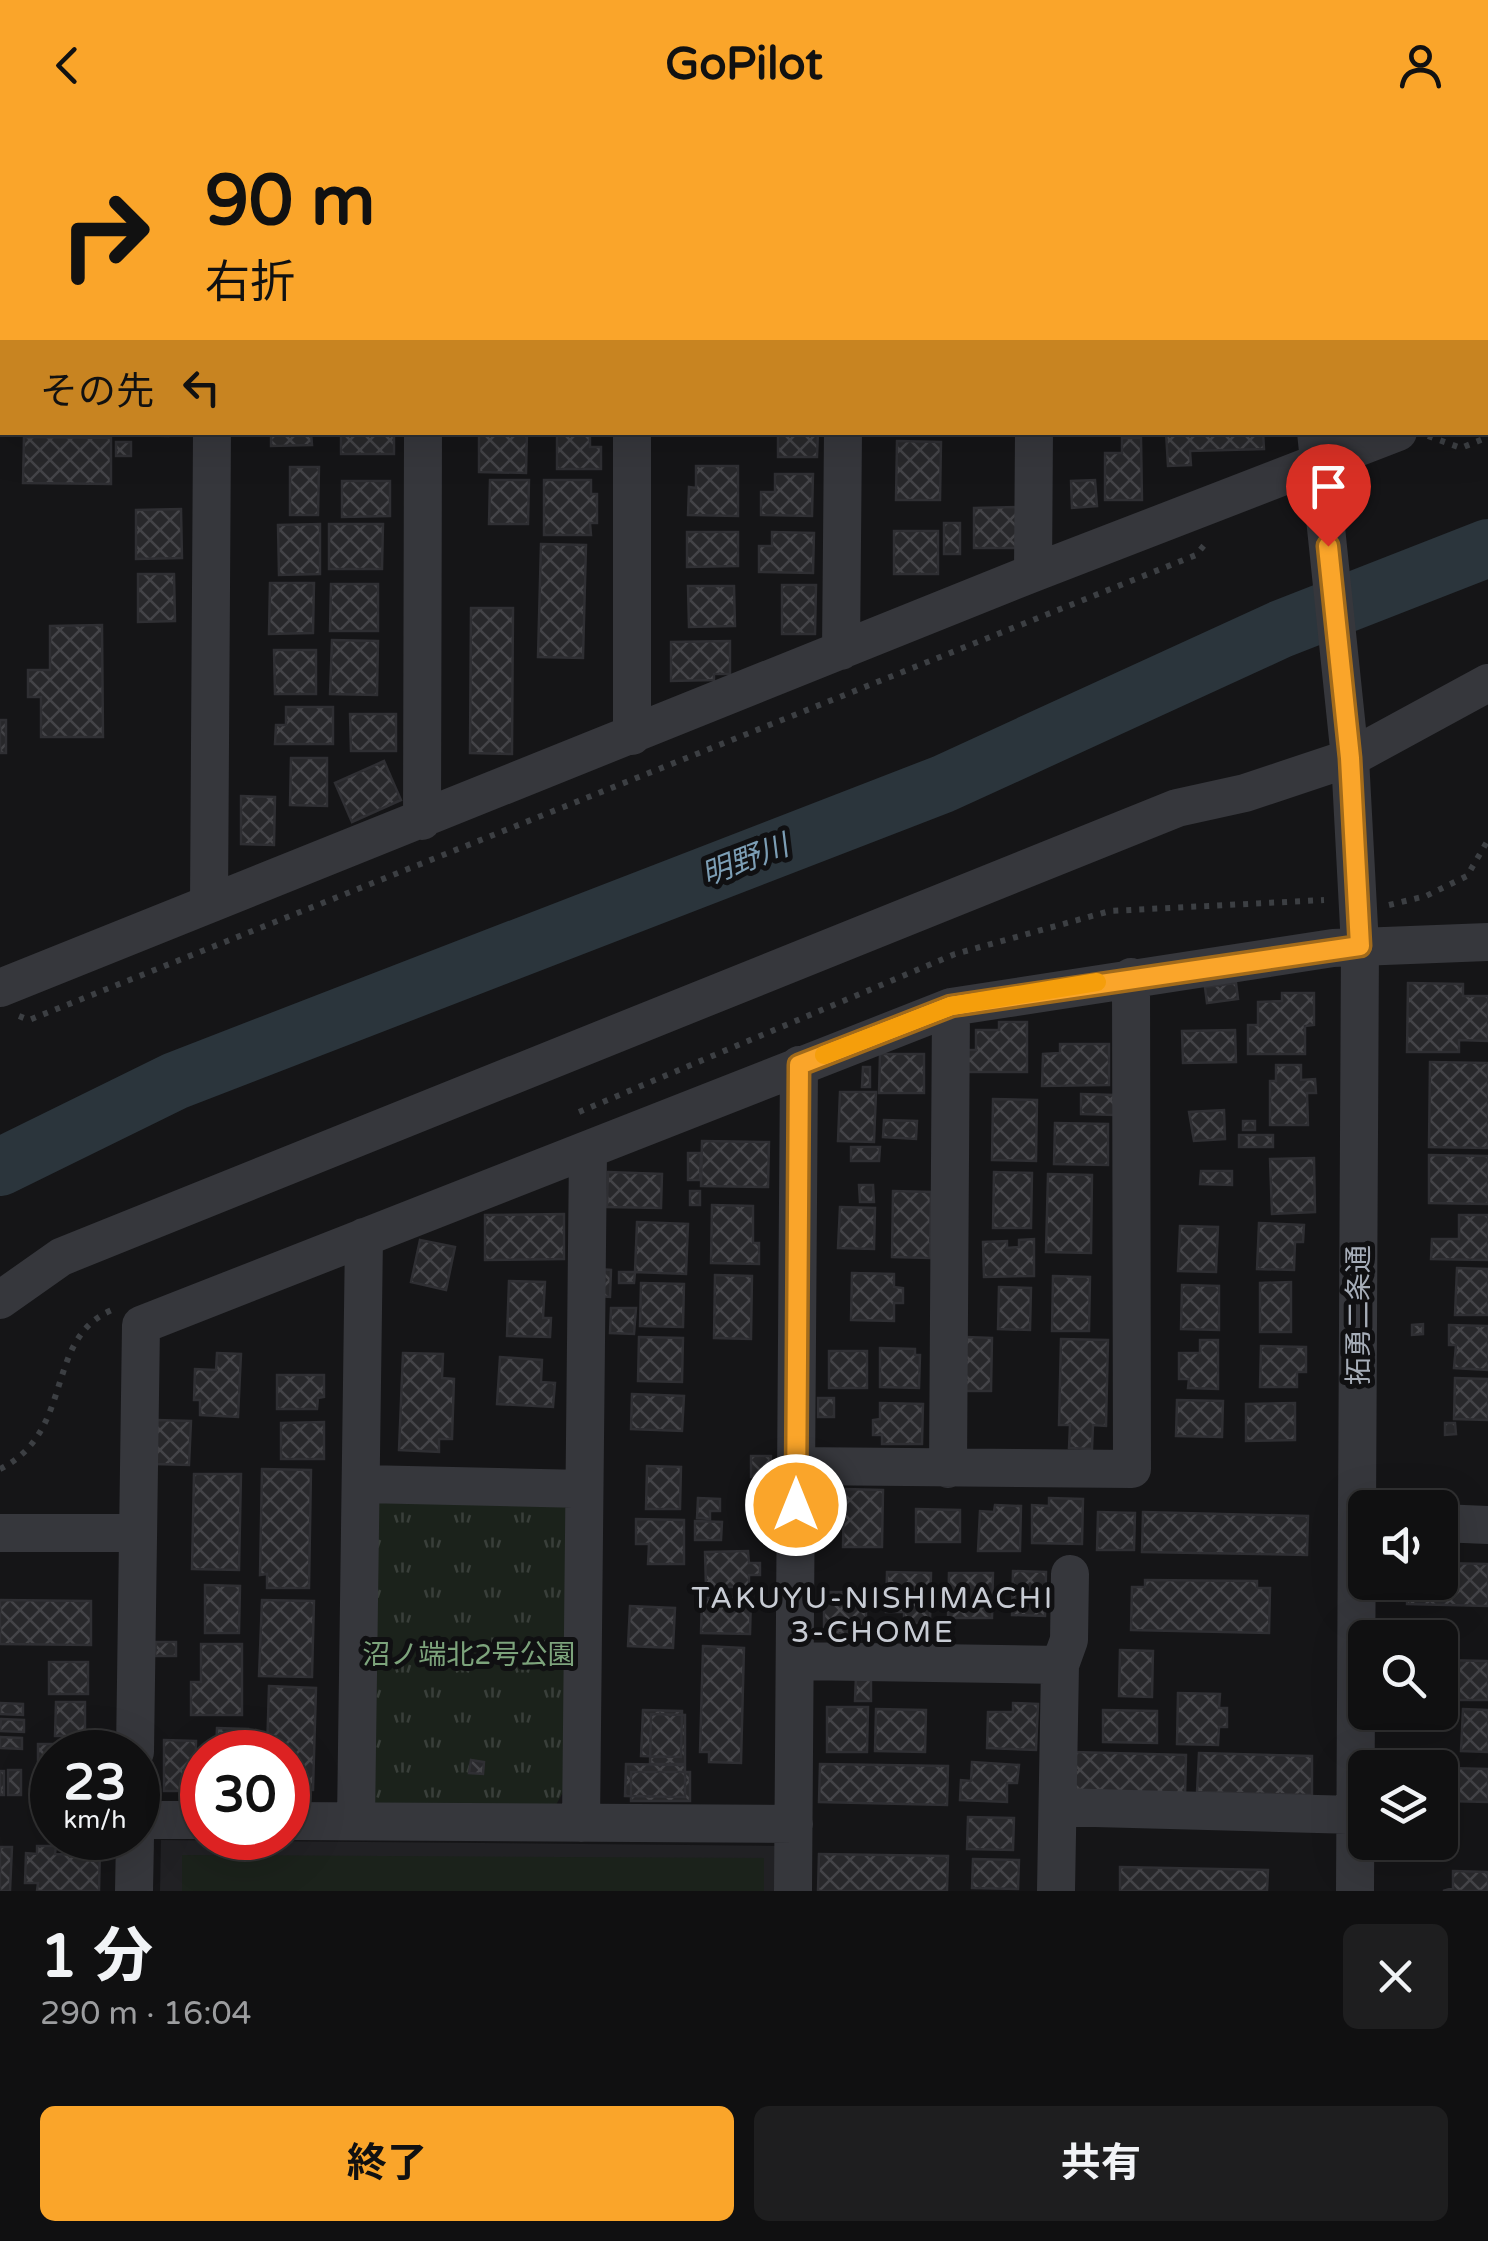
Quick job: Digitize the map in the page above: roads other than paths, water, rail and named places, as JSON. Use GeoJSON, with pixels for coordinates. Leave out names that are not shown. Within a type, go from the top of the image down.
{"type":"FeatureCollection","features":[{"type":"Feature","properties":{"kind":"street"},"geometry":{"type":"LineString","coordinates":[[210,903],[212,435]]}},
{"type":"Feature","properties":{"kind":"street"},"geometry":{"type":"LineString","coordinates":[[422,435],[422,821]]}},
{"type":"Feature","properties":{"kind":"street"},"geometry":{"type":"LineString","coordinates":[[632,435],[632,736]]}},
{"type":"Feature","properties":{"kind":"street"},"geometry":{"type":"LineString","coordinates":[[841,651],[843,435]]}},
{"type":"Feature","properties":{"kind":"street"},"geometry":{"type":"LineString","coordinates":[[1033,573],[1034,435]]}},
{"type":"Feature","properties":{"kind":"street"},"geometry":{"type":"LineString","coordinates":[[7,1001],[210,903],[1033,573],[1318,447],[1382,435]]}},
{"type":"Feature","properties":{"kind":"street","name":"拓勇二条通"},"geometry":{"type":"LineString","coordinates":[[1318,447],[1349,748],[1360,1490]]}},
{"type":"Feature","properties":{"kind":"street"},"geometry":{"type":"LineString","coordinates":[[0,1300],[61,1257],[1159,815],[1244,794],[1488,683]]}},
{"type":"Feature","properties":{"kind":"street"},"geometry":{"type":"LineString","coordinates":[[135,1730],[141,1325],[951,1006],[1132,977],[1351,935],[1488,942]]}},
{"type":"Feature","properties":{"kind":"street"},"geometry":{"type":"LineString","coordinates":[[796,1466],[1132,1468],[1132,977]]}},
{"type":"Feature","properties":{"kind":"street"},"geometry":{"type":"LineString","coordinates":[[948,1469],[951,1006]]}},
{"type":"Feature","properties":{"kind":"street"},"geometry":{"type":"LineString","coordinates":[[794,1891],[799,1065]]}},
{"type":"Feature","properties":{"kind":"street"},"geometry":{"type":"LineString","coordinates":[[581,1823],[588,1151]]}},
{"type":"Feature","properties":{"kind":"street"},"geometry":{"type":"LineString","coordinates":[[356,1821],[364,1237]]}},
{"type":"Feature","properties":{"kind":"street"},"geometry":{"type":"LineString","coordinates":[[363,1484],[584,1489]]}},
{"type":"Feature","properties":{"kind":"street"},"geometry":{"type":"LineString","coordinates":[[1458,1523],[1488,1524]]}},
{"type":"Feature","properties":{"kind":"street"},"geometry":{"type":"LineString","coordinates":[[0,1534],[136,1533]]}},
{"type":"Feature","properties":{"kind":"street"},"geometry":{"type":"LineString","coordinates":[[1056,1891],[1060,1664],[1070,1640],[1070,1574]]}},
{"type":"Feature","properties":{"kind":"street","name":"拓勇二条通"},"geometry":{"type":"LineString","coordinates":[[1357,1750],[1360,1600]]}},
{"type":"Feature","properties":{"kind":"street"},"geometry":{"type":"LineString","coordinates":[[795,1661],[1060,1664]]}},
{"type":"Feature","properties":{"kind":"street"},"geometry":{"type":"LineString","coordinates":[[1058,1807],[1348,1815]]}},
{"type":"Feature","properties":{"kind":"street"},"geometry":{"type":"LineString","coordinates":[[310,1821],[794,1824]]}},
{"type":"Feature","properties":{"kind":"street"},"geometry":{"type":"LineString","coordinates":[[134,1891],[135,1860]]}},
{"type":"Feature","properties":{"kind":"street","name":"拓勇二条通"},"geometry":{"type":"LineString","coordinates":[[1355,1860],[1355,1891]]}},
{"type":"Feature","properties":{"kind":"waterway","name":"明野川"},"geometry":{"type":"LineString","coordinates":[[0,1167],[175,1081],[943,784],[1281,629],[1488,548]]}},
{"type":"Feature","properties":{"kind":"district","name":"TAKUYU-NISHIMACHI 3-CHOME"},"geometry":{"type":"Point","coordinates":[873,1615]}},
{"type":"Feature","properties":{"kind":"park label","name":"沼ノ端北2号公園"},"geometry":{"type":"Point","coordinates":[469,1654]}}]}
